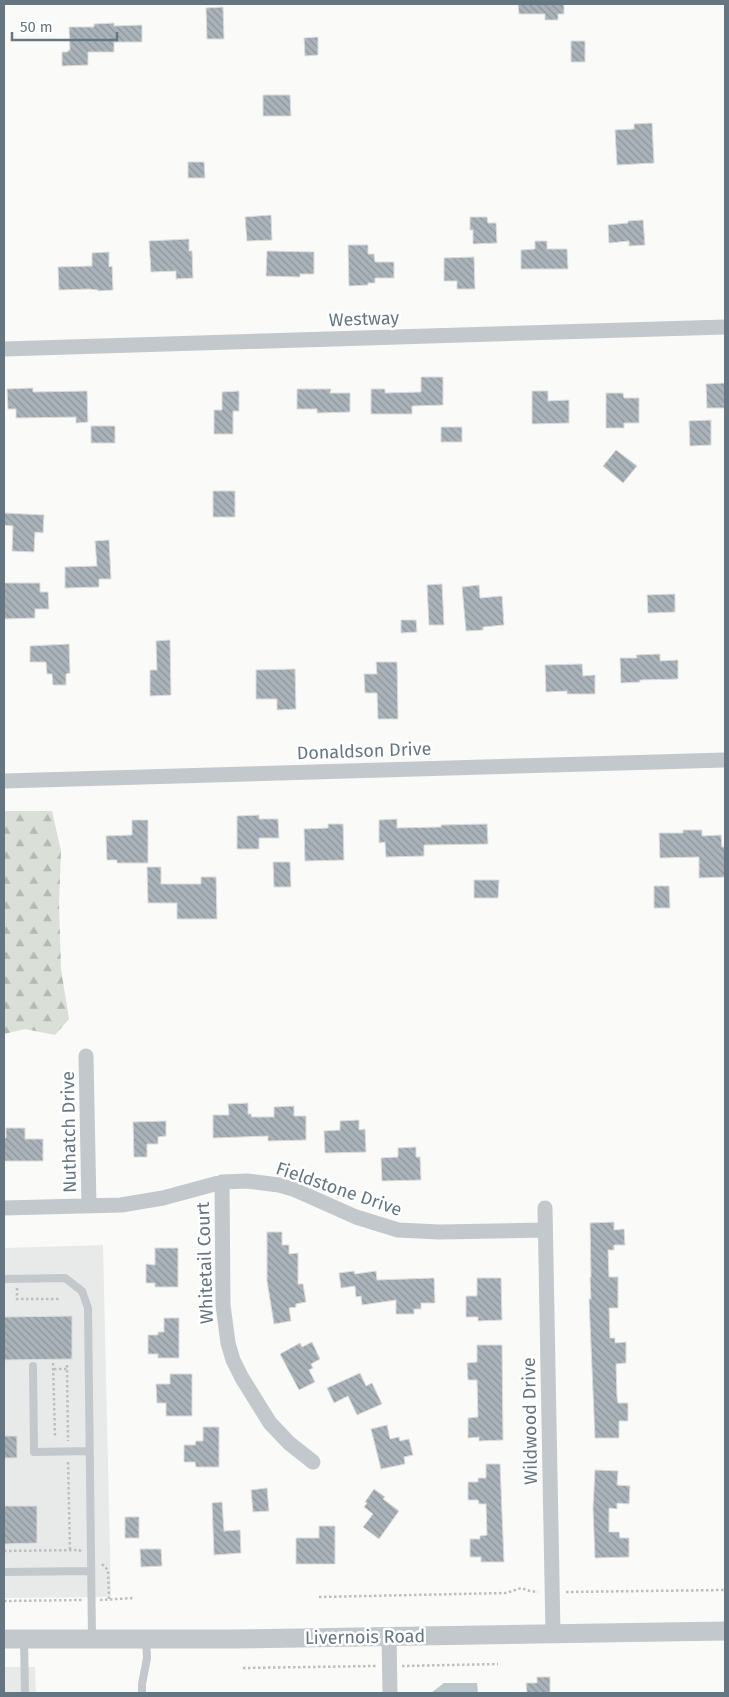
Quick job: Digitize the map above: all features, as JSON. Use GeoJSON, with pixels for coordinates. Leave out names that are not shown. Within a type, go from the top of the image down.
{"type":"FeatureCollection","features":[{"type":"Feature","properties":{"kind":"street","name":"Westway"},"geometry":{"type":"LineString","coordinates":[[4,349],[725,327]]}},
{"type":"Feature","properties":{"kind":"street","name":"Donaldson Drive"},"geometry":{"type":"LineString","coordinates":[[4,781],[725,760]]}},
{"type":"Feature","properties":{"kind":"street","name":"Nuthatch Drive"},"geometry":{"type":"LineString","coordinates":[[86,1056],[89,1206]]}},
{"type":"Feature","properties":{"kind":"street","name":"Fieldstone Drive"},"geometry":{"type":"LineString","coordinates":[[4,1208],[121,1206],[142,1203],[222,1182],[247,1181],[279,1185],[306,1194],[369,1222],[398,1230],[439,1232],[545,1230]]}},
{"type":"Feature","properties":{"kind":"street","name":"Whitetail Court"},"geometry":{"type":"LineString","coordinates":[[222,1182],[223,1305],[228,1343],[233,1360],[270,1423],[289,1443],[313,1462]]}},
{"type":"Feature","properties":{"kind":"street","name":"Wildwood Drive"},"geometry":{"type":"LineString","coordinates":[[545,1208],[553,1634]]}},
{"type":"Feature","properties":{"kind":"street","name":"Livernois Road"},"geometry":{"type":"LineString","coordinates":[[4,1639],[234,1640],[725,1631]]}},
{"type":"Feature","properties":{"kind":"street"},"geometry":{"type":"LineString","coordinates":[[389,1636],[390,1693]]}},
{"type":"Feature","properties":{"kind":"lane"},"geometry":{"type":"LineString","coordinates":[[4,1279],[65,1278],[82,1291],[88,1308],[92,1639]]}},
{"type":"Feature","properties":{"kind":"lane"},"geometry":{"type":"LineString","coordinates":[[33,1366],[34,1452],[89,1451]]}},
{"type":"Feature","properties":{"kind":"lane"},"geometry":{"type":"LineString","coordinates":[[4,1572],[90,1571]]}},
{"type":"Feature","properties":{"kind":"lane"},"geometry":{"type":"LineString","coordinates":[[24,1639],[25,1693]]}},
{"type":"Feature","properties":{"kind":"lane"},"geometry":{"type":"LineString","coordinates":[[142,1693],[147,1658],[146,1639]]}},
{"type":"Feature","properties":{"kind":"path"},"geometry":{"type":"LineString","coordinates":[[10,1288],[17,1287],[17,1299],[61,1299]]}},
{"type":"Feature","properties":{"kind":"path"},"geometry":{"type":"LineString","coordinates":[[53,1364],[55,1436]]}},
{"type":"Feature","properties":{"kind":"path"},"geometry":{"type":"LineString","coordinates":[[54,1369],[67,1367],[68,1443]]}},
{"type":"Feature","properties":{"kind":"path"},"geometry":{"type":"LineString","coordinates":[[68,1460],[70,1550]]}},
{"type":"Feature","properties":{"kind":"path"},"geometry":{"type":"LineString","coordinates":[[4,1551],[79,1550],[83,1553]]}},
{"type":"Feature","properties":{"kind":"path"},"geometry":{"type":"LineString","coordinates":[[100,1562],[108,1570],[109,1599]]}},
{"type":"Feature","properties":{"kind":"path"},"geometry":{"type":"LineString","coordinates":[[319,1597],[506,1593],[521,1588],[530,1592],[543,1592]]}},
{"type":"Feature","properties":{"kind":"path"},"geometry":{"type":"LineString","coordinates":[[560,1592],[725,1590]]}},
{"type":"Feature","properties":{"kind":"path"},"geometry":{"type":"LineString","coordinates":[[4,1602],[133,1598]]}},
{"type":"Feature","properties":{"kind":"path"},"geometry":{"type":"LineString","coordinates":[[401,1666],[498,1664]]}},
{"type":"Feature","properties":{"kind":"path"},"geometry":{"type":"LineString","coordinates":[[243,1668],[379,1666]]}},
{"type":"Feature","properties":{"kind":"shaded area"},"geometry":{"type":"Polygon","coordinates":[[[103,1245],[111,1597],[4,1598],[4,1248],[103,1245]]]}},
{"type":"Feature","properties":{"kind":"shaded area"},"geometry":{"type":"Polygon","coordinates":[[[4,1667],[35,1667],[36,1693],[4,1693],[4,1667]]]}},
{"type":"Feature","properties":{"kind":"shaded area"},"geometry":{"type":"Polygon","coordinates":[[[444,1683],[477,1683],[478,1693],[431,1693],[444,1683]]]}},
{"type":"Feature","properties":{"kind":"green space"},"geometry":{"type":"Polygon","coordinates":[[[4,811],[52,811],[61,851],[59,903],[61,969],[69,1019],[55,1035],[25,1029],[4,1034],[4,811]]]}},
{"type":"Feature","properties":{"kind":"building"},"geometry":{"type":"Polygon","coordinates":[[[518,4],[564,4],[564,14],[558,14],[558,20],[545,20],[545,14],[519,14],[518,4]]]}},
{"type":"Feature","properties":{"kind":"building"},"geometry":{"type":"Polygon","coordinates":[[[223,7],[224,39],[207,39],[206,8],[223,7]]]}},
{"type":"Feature","properties":{"kind":"building"},"geometry":{"type":"Polygon","coordinates":[[[114,23],[114,26],[142,25],[142,42],[114,42],[114,52],[88,52],[88,65],[62,66],[62,52],[70,50],[69,27],[94,27],[94,24],[114,23]]]}},
{"type":"Feature","properties":{"kind":"building"},"geometry":{"type":"Polygon","coordinates":[[[318,37],[318,55],[305,56],[304,38],[318,37]]]}},
{"type":"Feature","properties":{"kind":"building"},"geometry":{"type":"Polygon","coordinates":[[[571,41],[585,41],[585,62],[571,62],[571,41]]]}},
{"type":"Feature","properties":{"kind":"building"},"geometry":{"type":"Polygon","coordinates":[[[263,95],[290,95],[291,116],[263,116],[263,95]]]}},
{"type":"Feature","properties":{"kind":"building"},"geometry":{"type":"Polygon","coordinates":[[[652,123],[654,163],[617,165],[615,130],[634,129],[634,124],[652,123]]]}},
{"type":"Feature","properties":{"kind":"building"},"geometry":{"type":"Polygon","coordinates":[[[188,162],[204,162],[205,178],[188,178],[188,162]]]}},
{"type":"Feature","properties":{"kind":"building"},"geometry":{"type":"Polygon","coordinates":[[[271,215],[272,240],[247,241],[245,217],[271,215]]]}},
{"type":"Feature","properties":{"kind":"building"},"geometry":{"type":"Polygon","coordinates":[[[470,217],[487,217],[488,223],[496,223],[497,243],[473,244],[473,230],[470,230],[470,217]]]}},
{"type":"Feature","properties":{"kind":"building"},"geometry":{"type":"Polygon","coordinates":[[[643,220],[645,245],[629,246],[629,241],[609,243],[608,225],[643,220]]]}},
{"type":"Feature","properties":{"kind":"building"},"geometry":{"type":"Polygon","coordinates":[[[189,239],[189,251],[192,251],[193,278],[176,279],[176,271],[151,272],[149,241],[189,239]]]}},
{"type":"Feature","properties":{"kind":"building"},"geometry":{"type":"Polygon","coordinates":[[[535,241],[547,241],[547,249],[567,249],[568,269],[521,269],[521,250],[535,249],[535,241]]]}},
{"type":"Feature","properties":{"kind":"building"},"geometry":{"type":"Polygon","coordinates":[[[348,245],[368,245],[368,254],[374,254],[375,262],[394,262],[394,278],[375,278],[375,283],[349,286],[348,245]]]}},
{"type":"Feature","properties":{"kind":"building"},"geometry":{"type":"Polygon","coordinates":[[[267,251],[314,252],[314,274],[300,274],[300,277],[266,276],[267,251]]]}},
{"type":"Feature","properties":{"kind":"building"},"geometry":{"type":"Polygon","coordinates":[[[109,252],[109,267],[112,266],[113,290],[59,290],[58,267],[92,266],[92,253],[109,252]]]}},
{"type":"Feature","properties":{"kind":"building"},"geometry":{"type":"Polygon","coordinates":[[[474,257],[475,289],[457,289],[457,281],[444,281],[444,258],[474,257]]]}},
{"type":"Feature","properties":{"kind":"building"},"geometry":{"type":"Polygon","coordinates":[[[421,377],[443,377],[443,405],[412,406],[412,414],[371,414],[371,389],[385,389],[385,393],[421,392],[421,377]]]}},
{"type":"Feature","properties":{"kind":"building"},"geometry":{"type":"Polygon","coordinates":[[[725,383],[725,408],[707,408],[706,384],[725,383]]]}},
{"type":"Feature","properties":{"kind":"building"},"geometry":{"type":"Polygon","coordinates":[[[33,388],[33,392],[87,391],[88,422],[76,423],[76,417],[16,418],[16,409],[8,409],[7,389],[33,388]]]}},
{"type":"Feature","properties":{"kind":"building"},"geometry":{"type":"Polygon","coordinates":[[[297,389],[331,389],[330,393],[350,393],[350,412],[317,413],[317,409],[297,409],[297,389]]]}},
{"type":"Feature","properties":{"kind":"building"},"geometry":{"type":"Polygon","coordinates":[[[239,391],[239,411],[233,411],[233,434],[214,434],[214,410],[222,410],[222,392],[239,391]]]}},
{"type":"Feature","properties":{"kind":"building"},"geometry":{"type":"Polygon","coordinates":[[[532,391],[548,391],[548,401],[569,400],[569,423],[532,424],[532,391]]]}},
{"type":"Feature","properties":{"kind":"building"},"geometry":{"type":"Polygon","coordinates":[[[606,393],[623,393],[624,398],[639,398],[639,423],[624,423],[624,428],[606,428],[606,393]]]}},
{"type":"Feature","properties":{"kind":"building"},"geometry":{"type":"Polygon","coordinates":[[[711,420],[711,445],[690,446],[689,421],[711,420]]]}},
{"type":"Feature","properties":{"kind":"building"},"geometry":{"type":"Polygon","coordinates":[[[91,426],[115,426],[115,443],[91,443],[91,426]]]}},
{"type":"Feature","properties":{"kind":"building"},"geometry":{"type":"Polygon","coordinates":[[[441,427],[462,427],[462,442],[441,442],[441,427]]]}},
{"type":"Feature","properties":{"kind":"building"},"geometry":{"type":"Polygon","coordinates":[[[616,450],[637,466],[623,483],[603,466],[616,450]]]}},
{"type":"Feature","properties":{"kind":"building"},"geometry":{"type":"Polygon","coordinates":[[[213,491],[235,491],[235,517],[213,517],[213,491]]]}},
{"type":"Feature","properties":{"kind":"building"},"geometry":{"type":"Polygon","coordinates":[[[4,513],[44,515],[43,533],[35,532],[34,552],[12,551],[13,526],[4,525],[4,513]]]}},
{"type":"Feature","properties":{"kind":"building"},"geometry":{"type":"Polygon","coordinates":[[[109,540],[111,579],[99,579],[99,587],[65,588],[65,567],[97,566],[95,541],[109,540]]]}},
{"type":"Feature","properties":{"kind":"building"},"geometry":{"type":"Polygon","coordinates":[[[4,583],[40,583],[40,592],[48,592],[49,609],[35,609],[35,618],[4,619],[4,583]]]}},
{"type":"Feature","properties":{"kind":"building"},"geometry":{"type":"Polygon","coordinates":[[[442,584],[444,625],[429,625],[427,585],[442,584]]]}},
{"type":"Feature","properties":{"kind":"building"},"geometry":{"type":"Polygon","coordinates":[[[479,585],[480,598],[502,596],[504,625],[483,627],[483,630],[466,631],[462,587],[479,585]]]}},
{"type":"Feature","properties":{"kind":"building"},"geometry":{"type":"Polygon","coordinates":[[[675,594],[675,612],[648,613],[647,595],[675,594]]]}},
{"type":"Feature","properties":{"kind":"building"},"geometry":{"type":"Polygon","coordinates":[[[401,620],[416,620],[417,632],[401,633],[401,620]]]}},
{"type":"Feature","properties":{"kind":"building"},"geometry":{"type":"Polygon","coordinates":[[[170,640],[171,695],[150,696],[150,670],[157,670],[156,641],[170,640]]]}},
{"type":"Feature","properties":{"kind":"building"},"geometry":{"type":"Polygon","coordinates":[[[69,644],[70,673],[66,674],[66,685],[53,685],[52,674],[47,674],[46,662],[30,662],[30,646],[69,644]]]}},
{"type":"Feature","properties":{"kind":"building"},"geometry":{"type":"Polygon","coordinates":[[[660,654],[660,661],[678,660],[678,679],[640,680],[640,682],[621,683],[620,658],[637,658],[636,655],[660,654]]]}},
{"type":"Feature","properties":{"kind":"building"},"geometry":{"type":"Polygon","coordinates":[[[376,662],[397,662],[398,719],[378,719],[377,693],[365,693],[364,674],[377,674],[376,662]]]}},
{"type":"Feature","properties":{"kind":"building"},"geometry":{"type":"Polygon","coordinates":[[[582,664],[583,676],[595,675],[595,694],[567,694],[567,691],[546,692],[545,665],[582,664]]]}},
{"type":"Feature","properties":{"kind":"building"},"geometry":{"type":"Polygon","coordinates":[[[295,669],[296,709],[277,710],[277,699],[256,699],[256,670],[295,669]]]}},
{"type":"Feature","properties":{"kind":"building"},"geometry":{"type":"Polygon","coordinates":[[[259,815],[259,819],[278,819],[279,838],[259,838],[259,849],[237,849],[237,816],[259,815]]]}},
{"type":"Feature","properties":{"kind":"building"},"geometry":{"type":"Polygon","coordinates":[[[397,819],[397,828],[487,824],[488,844],[424,845],[424,856],[386,857],[385,842],[379,843],[379,820],[397,819]]]}},
{"type":"Feature","properties":{"kind":"building"},"geometry":{"type":"Polygon","coordinates":[[[132,820],[148,820],[148,863],[117,863],[117,860],[107,860],[106,836],[132,835],[132,820]]]}},
{"type":"Feature","properties":{"kind":"building"},"geometry":{"type":"Polygon","coordinates":[[[328,824],[343,824],[344,860],[305,861],[304,829],[328,828],[328,824]]]}},
{"type":"Feature","properties":{"kind":"building"},"geometry":{"type":"Polygon","coordinates":[[[683,830],[702,830],[702,836],[721,835],[722,847],[725,847],[725,877],[699,878],[699,857],[660,858],[659,833],[683,833],[683,830]]]}},
{"type":"Feature","properties":{"kind":"building"},"geometry":{"type":"Polygon","coordinates":[[[273,862],[290,862],[291,887],[274,887],[273,862]]]}},
{"type":"Feature","properties":{"kind":"building"},"geometry":{"type":"Polygon","coordinates":[[[147,867],[161,867],[161,884],[201,884],[201,877],[216,877],[217,919],[177,919],[177,903],[148,903],[147,867]]]}},
{"type":"Feature","properties":{"kind":"building"},"geometry":{"type":"Polygon","coordinates":[[[474,880],[499,880],[498,898],[474,898],[474,880]]]}},
{"type":"Feature","properties":{"kind":"building"},"geometry":{"type":"Polygon","coordinates":[[[654,886],[669,886],[670,908],[654,908],[654,886]]]}},
{"type":"Feature","properties":{"kind":"building"},"geometry":{"type":"Polygon","coordinates":[[[248,1103],[248,1114],[251,1114],[252,1117],[274,1117],[274,1107],[294,1106],[294,1116],[306,1116],[306,1140],[268,1141],[268,1136],[213,1138],[213,1115],[229,1115],[228,1104],[248,1103]]]}},
{"type":"Feature","properties":{"kind":"building"},"geometry":{"type":"Polygon","coordinates":[[[359,1120],[359,1130],[365,1129],[366,1152],[325,1153],[324,1131],[340,1130],[340,1121],[359,1120]]]}},
{"type":"Feature","properties":{"kind":"building"},"geometry":{"type":"Polygon","coordinates":[[[166,1121],[166,1136],[158,1137],[158,1144],[147,1144],[147,1157],[134,1157],[133,1122],[166,1121]]]}},
{"type":"Feature","properties":{"kind":"building"},"geometry":{"type":"Polygon","coordinates":[[[6,1128],[25,1128],[25,1139],[43,1139],[43,1161],[4,1161],[6,1128]]]}},
{"type":"Feature","properties":{"kind":"building"},"geometry":{"type":"Polygon","coordinates":[[[416,1147],[416,1157],[420,1157],[421,1180],[382,1181],[381,1158],[398,1157],[398,1148],[416,1147]]]}},
{"type":"Feature","properties":{"kind":"building"},"geometry":{"type":"Polygon","coordinates":[[[614,1222],[614,1230],[624,1229],[625,1245],[614,1245],[614,1250],[608,1250],[609,1277],[618,1277],[618,1308],[609,1308],[610,1338],[615,1338],[615,1343],[626,1342],[626,1363],[616,1364],[618,1403],[628,1403],[628,1421],[619,1421],[619,1438],[595,1438],[589,1299],[591,1299],[590,1223],[614,1222]]]}},
{"type":"Feature","properties":{"kind":"building"},"geometry":{"type":"Polygon","coordinates":[[[267,1232],[282,1232],[282,1245],[289,1245],[289,1254],[298,1253],[298,1284],[303,1284],[306,1302],[289,1308],[291,1321],[274,1324],[267,1281],[267,1232]]]}},
{"type":"Feature","properties":{"kind":"building"},"geometry":{"type":"Polygon","coordinates":[[[155,1248],[178,1248],[178,1287],[155,1287],[155,1283],[146,1283],[146,1264],[155,1265],[155,1248]]]}},
{"type":"Feature","properties":{"kind":"building"},"geometry":{"type":"Polygon","coordinates":[[[354,1271],[355,1274],[376,1271],[377,1280],[434,1278],[435,1303],[421,1303],[421,1309],[414,1309],[414,1314],[396,1314],[396,1300],[362,1305],[361,1296],[356,1297],[355,1286],[341,1288],[339,1273],[354,1271]]]}},
{"type":"Feature","properties":{"kind":"building"},"geometry":{"type":"Polygon","coordinates":[[[477,1278],[501,1278],[502,1320],[478,1321],[478,1317],[466,1317],[466,1296],[477,1296],[477,1278]]]}},
{"type":"Feature","properties":{"kind":"building"},"geometry":{"type":"Polygon","coordinates":[[[72,1316],[72,1359],[4,1360],[4,1317],[72,1316]]]}},
{"type":"Feature","properties":{"kind":"building"},"geometry":{"type":"Polygon","coordinates":[[[164,1318],[179,1318],[179,1358],[158,1358],[158,1354],[148,1354],[148,1335],[158,1335],[158,1332],[164,1332],[164,1318]]]}},
{"type":"Feature","properties":{"kind":"building"},"geometry":{"type":"Polygon","coordinates":[[[312,1342],[320,1359],[311,1364],[313,1368],[309,1370],[315,1382],[299,1390],[280,1354],[300,1343],[302,1347],[312,1342]]]}},
{"type":"Feature","properties":{"kind":"building"},"geometry":{"type":"Polygon","coordinates":[[[477,1345],[502,1345],[503,1440],[479,1441],[479,1437],[468,1438],[468,1418],[478,1417],[477,1380],[468,1380],[467,1363],[477,1362],[477,1345]]]}},
{"type":"Feature","properties":{"kind":"building"},"geometry":{"type":"Polygon","coordinates":[[[360,1373],[366,1386],[372,1383],[382,1404],[357,1415],[348,1396],[334,1403],[327,1388],[360,1373]]]}},
{"type":"Feature","properties":{"kind":"building"},"geometry":{"type":"Polygon","coordinates":[[[170,1374],[192,1374],[192,1416],[166,1416],[166,1403],[157,1403],[156,1384],[170,1384],[170,1374]]]}},
{"type":"Feature","properties":{"kind":"building"},"geometry":{"type":"Polygon","coordinates":[[[387,1425],[390,1439],[399,1437],[400,1441],[409,1439],[413,1455],[404,1457],[405,1464],[381,1469],[371,1429],[387,1425]]]}},
{"type":"Feature","properties":{"kind":"building"},"geometry":{"type":"Polygon","coordinates":[[[203,1427],[219,1427],[219,1467],[196,1467],[195,1462],[184,1462],[184,1445],[195,1445],[196,1441],[203,1441],[203,1427]]]}},
{"type":"Feature","properties":{"kind":"building"},"geometry":{"type":"Polygon","coordinates":[[[4,1436],[17,1436],[17,1458],[4,1458],[4,1436]]]}},
{"type":"Feature","properties":{"kind":"building"},"geometry":{"type":"Polygon","coordinates":[[[486,1464],[500,1464],[504,1562],[481,1562],[481,1557],[470,1557],[470,1539],[480,1539],[480,1536],[487,1535],[486,1504],[479,1504],[478,1500],[468,1500],[468,1482],[478,1482],[478,1478],[486,1478],[486,1464]]]}},
{"type":"Feature","properties":{"kind":"building"},"geometry":{"type":"Polygon","coordinates":[[[595,1470],[618,1471],[617,1485],[630,1486],[629,1504],[617,1503],[617,1509],[609,1508],[609,1532],[619,1532],[620,1538],[629,1538],[629,1557],[595,1558],[593,1508],[595,1470]]]}},
{"type":"Feature","properties":{"kind":"building"},"geometry":{"type":"Polygon","coordinates":[[[267,1488],[269,1511],[253,1512],[251,1490],[267,1488]]]}},
{"type":"Feature","properties":{"kind":"building"},"geometry":{"type":"Polygon","coordinates":[[[374,1489],[385,1497],[383,1499],[399,1511],[379,1539],[363,1527],[373,1514],[364,1507],[367,1503],[365,1502],[374,1489]]]}},
{"type":"Feature","properties":{"kind":"building"},"geometry":{"type":"Polygon","coordinates":[[[222,1502],[224,1531],[240,1530],[241,1553],[214,1555],[212,1503],[222,1502]]]}},
{"type":"Feature","properties":{"kind":"building"},"geometry":{"type":"Polygon","coordinates":[[[4,1506],[37,1506],[37,1543],[4,1544],[4,1506]]]}},
{"type":"Feature","properties":{"kind":"building"},"geometry":{"type":"Polygon","coordinates":[[[125,1517],[139,1517],[139,1538],[125,1538],[125,1517]]]}},
{"type":"Feature","properties":{"kind":"building"},"geometry":{"type":"Polygon","coordinates":[[[319,1526],[335,1526],[335,1564],[296,1564],[296,1538],[319,1538],[319,1526]]]}},
{"type":"Feature","properties":{"kind":"building"},"geometry":{"type":"Polygon","coordinates":[[[140,1549],[161,1549],[162,1566],[141,1567],[140,1549]]]}},
{"type":"Feature","properties":{"kind":"building"},"geometry":{"type":"Polygon","coordinates":[[[537,1677],[550,1677],[550,1693],[527,1693],[526,1683],[537,1683],[537,1677]]]}}]}
